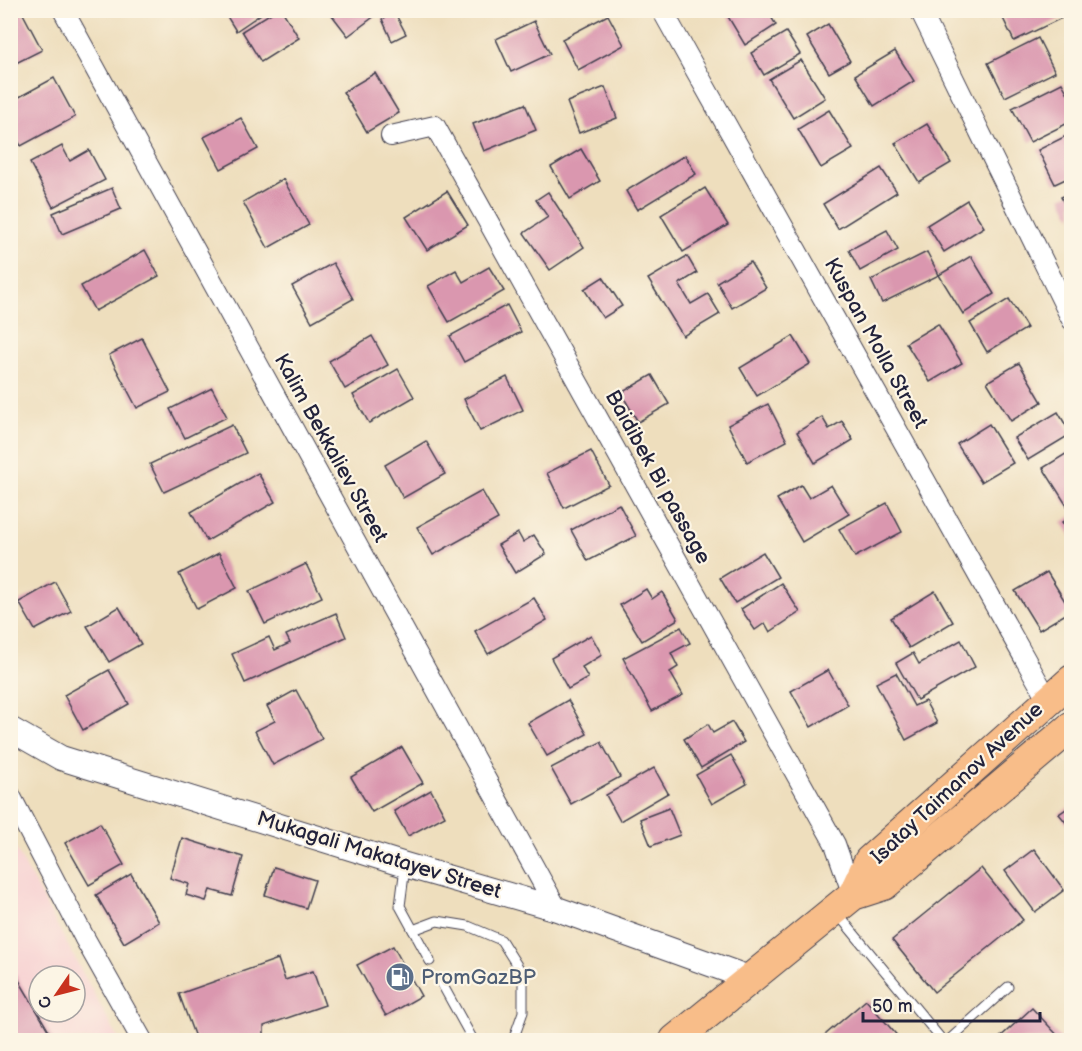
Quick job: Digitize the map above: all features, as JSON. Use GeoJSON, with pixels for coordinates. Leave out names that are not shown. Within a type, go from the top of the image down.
{"type":"FeatureCollection","features":[{"type":"Feature","properties":{"kind":"main road","name":"Isatay Taimanov Avenue"},"geometry":{"type":"LineString","coordinates":[[844,903],[869,861],[1071,680]]}},
{"type":"Feature","properties":{"kind":"main road","name":"Isatay Taimanov Avenue"},"geometry":{"type":"LineString","coordinates":[[675,1041],[749,978],[844,903],[884,885],[1071,726]]}},
{"type":"Feature","properties":{"kind":"street","name":"Kalim Bekkaliev Street"},"geometry":{"type":"LineString","coordinates":[[63,10],[557,909]]}},
{"type":"Feature","properties":{"kind":"street","name":"Kuspan Molla Street"},"geometry":{"type":"LineString","coordinates":[[662,10],[1048,700]]}},
{"type":"Feature","properties":{"kind":"street"},"geometry":{"type":"LineString","coordinates":[[920,10],[1071,320]]}},
{"type":"Feature","properties":{"kind":"street","name":"Baidibek Bi passage"},"geometry":{"type":"LineString","coordinates":[[391,136],[435,126],[835,844],[844,903]]}},
{"type":"Feature","properties":{"kind":"street","name":"Mukagali Makatayev Street"},"geometry":{"type":"LineString","coordinates":[[10,729],[61,758],[405,865],[557,909],[749,978]]}},
{"type":"Feature","properties":{"kind":"street"},"geometry":{"type":"LineString","coordinates":[[10,795],[84,937],[142,1041]]}},
{"type":"Feature","properties":{"kind":"lane"},"geometry":{"type":"LineString","coordinates":[[405,865],[400,906],[430,962]]}},
{"type":"Feature","properties":{"kind":"lane"},"geometry":{"type":"LineString","coordinates":[[844,903],[942,1041]]}},
{"type":"Feature","properties":{"kind":"lane"},"geometry":{"type":"LineString","coordinates":[[413,930],[437,921],[468,926],[501,940],[523,975],[523,1012],[513,1041]]}},
{"type":"Feature","properties":{"kind":"lane"},"geometry":{"type":"LineString","coordinates":[[442,984],[473,1041]]}},
{"type":"Feature","properties":{"kind":"lane"},"geometry":{"type":"LineString","coordinates":[[949,1041],[1008,987]]}},
{"type":"Feature","properties":{"kind":"shaded area"},"geometry":{"type":"Polygon","coordinates":[[[11,840],[78,964],[27,964],[27,1024],[87,1024],[87,981],[119,1040],[11,1040],[11,840]]]}},
{"type":"Feature","properties":{"kind":"building"},"geometry":{"type":"Polygon","coordinates":[[[21,10],[42,50],[10,66],[10,16],[21,10]]]}},
{"type":"Feature","properties":{"kind":"building"},"geometry":{"type":"Polygon","coordinates":[[[223,10],[267,10],[236,31],[223,10]]]}},
{"type":"Feature","properties":{"kind":"building"},"geometry":{"type":"Polygon","coordinates":[[[276,10],[282,10],[299,38],[261,62],[242,31],[276,10]]]}},
{"type":"Feature","properties":{"kind":"building"},"geometry":{"type":"Polygon","coordinates":[[[328,10],[373,10],[376,15],[348,36],[328,10]]]}},
{"type":"Feature","properties":{"kind":"building"},"geometry":{"type":"Polygon","coordinates":[[[724,10],[767,10],[776,25],[745,45],[724,10]]]}},
{"type":"Feature","properties":{"kind":"building"},"geometry":{"type":"Polygon","coordinates":[[[999,10],[1061,10],[1064,17],[1014,41],[999,10]]]}},
{"type":"Feature","properties":{"kind":"building"},"geometry":{"type":"Polygon","coordinates":[[[395,13],[406,34],[392,41],[382,19],[395,13]]]}},
{"type":"Feature","properties":{"kind":"building"},"geometry":{"type":"Polygon","coordinates":[[[608,15],[624,45],[578,70],[562,39],[608,15]]]}},
{"type":"Feature","properties":{"kind":"building"},"geometry":{"type":"Polygon","coordinates":[[[534,21],[550,54],[511,72],[496,39],[534,21]]]}},
{"type":"Feature","properties":{"kind":"building"},"geometry":{"type":"Polygon","coordinates":[[[828,24],[850,61],[829,73],[807,37],[828,24]]]}},
{"type":"Feature","properties":{"kind":"building"},"geometry":{"type":"Polygon","coordinates":[[[786,32],[800,54],[764,75],[751,53],[786,32]]]}},
{"type":"Feature","properties":{"kind":"building"},"geometry":{"type":"Polygon","coordinates":[[[1038,38],[1055,72],[1005,97],[988,63],[1038,38]]]}},
{"type":"Feature","properties":{"kind":"building"},"geometry":{"type":"Polygon","coordinates":[[[895,51],[914,81],[874,106],[855,75],[895,51]]]}},
{"type":"Feature","properties":{"kind":"building"},"geometry":{"type":"Polygon","coordinates":[[[801,60],[825,98],[793,118],[769,79],[801,60]]]}},
{"type":"Feature","properties":{"kind":"building"},"geometry":{"type":"Polygon","coordinates":[[[375,73],[399,113],[367,132],[343,92],[375,73]]]}},
{"type":"Feature","properties":{"kind":"building"},"geometry":{"type":"Polygon","coordinates":[[[54,78],[75,117],[21,146],[10,125],[10,102],[54,78]]]}},
{"type":"Feature","properties":{"kind":"building"},"geometry":{"type":"Polygon","coordinates":[[[1062,83],[1072,101],[1072,121],[1030,142],[1012,108],[1062,83]]]}},
{"type":"Feature","properties":{"kind":"building"},"geometry":{"type":"Polygon","coordinates":[[[605,87],[617,118],[579,133],[567,102],[605,87]]]}},
{"type":"Feature","properties":{"kind":"building"},"geometry":{"type":"Polygon","coordinates":[[[525,104],[536,130],[484,151],[473,124],[525,104]]]}},
{"type":"Feature","properties":{"kind":"building"},"geometry":{"type":"Polygon","coordinates":[[[829,110],[853,149],[821,168],[798,129],[829,110]]]}},
{"type":"Feature","properties":{"kind":"building"},"geometry":{"type":"Polygon","coordinates":[[[241,118],[258,149],[221,169],[204,137],[241,118]]]}},
{"type":"Feature","properties":{"kind":"building"},"geometry":{"type":"Polygon","coordinates":[[[927,124],[951,163],[919,182],[895,143],[927,124]]]}},
{"type":"Feature","properties":{"kind":"building"},"geometry":{"type":"Polygon","coordinates":[[[1072,133],[1072,176],[1055,184],[1038,150],[1072,133]]]}},
{"type":"Feature","properties":{"kind":"building"},"geometry":{"type":"Polygon","coordinates":[[[62,146],[70,161],[89,150],[105,180],[53,207],[30,163],[62,146]]]}},
{"type":"Feature","properties":{"kind":"building"},"geometry":{"type":"Polygon","coordinates":[[[581,149],[600,181],[570,199],[551,167],[581,149]]]}},
{"type":"Feature","properties":{"kind":"building"},"geometry":{"type":"Polygon","coordinates":[[[685,155],[696,174],[637,210],[626,191],[685,155]]]}},
{"type":"Feature","properties":{"kind":"building"},"geometry":{"type":"Polygon","coordinates":[[[881,168],[897,192],[838,229],[823,204],[881,168]]]}},
{"type":"Feature","properties":{"kind":"building"},"geometry":{"type":"Polygon","coordinates":[[[283,179],[309,225],[268,248],[243,202],[283,179]]]}},
{"type":"Feature","properties":{"kind":"building"},"geometry":{"type":"Polygon","coordinates":[[[112,188],[121,209],[62,234],[53,213],[112,188]]]}},
{"type":"Feature","properties":{"kind":"building"},"geometry":{"type":"Polygon","coordinates":[[[705,188],[728,225],[683,252],[661,215],[705,188]]]}},
{"type":"Feature","properties":{"kind":"building"},"geometry":{"type":"Polygon","coordinates":[[[447,191],[468,225],[427,250],[406,217],[447,191]]]}},
{"type":"Feature","properties":{"kind":"building"},"geometry":{"type":"Polygon","coordinates":[[[548,192],[584,247],[550,270],[524,233],[548,217],[536,200],[548,192]]]}},
{"type":"Feature","properties":{"kind":"building"},"geometry":{"type":"Polygon","coordinates":[[[1072,192],[1072,218],[1061,197],[1072,192]]]}},
{"type":"Feature","properties":{"kind":"building"},"geometry":{"type":"Polygon","coordinates":[[[967,200],[984,227],[944,252],[927,225],[967,200]]]}},
{"type":"Feature","properties":{"kind":"building"},"geometry":{"type":"Polygon","coordinates":[[[887,230],[898,250],[860,271],[849,250],[887,230]]]}},
{"type":"Feature","properties":{"kind":"building"},"geometry":{"type":"Polygon","coordinates":[[[145,250],[159,276],[95,311],[81,286],[145,250]]]}},
{"type":"Feature","properties":{"kind":"building"},"geometry":{"type":"Polygon","coordinates":[[[927,252],[939,275],[882,303],[871,280],[927,252]]]}},
{"type":"Feature","properties":{"kind":"building"},"geometry":{"type":"Polygon","coordinates":[[[687,256],[697,273],[679,284],[691,304],[708,294],[720,314],[683,336],[648,279],[687,256]]]}},
{"type":"Feature","properties":{"kind":"building"},"geometry":{"type":"Polygon","coordinates":[[[971,256],[994,294],[963,314],[939,275],[971,256]]]}},
{"type":"Feature","properties":{"kind":"building"},"geometry":{"type":"Polygon","coordinates":[[[750,262],[766,288],[732,308],[717,282],[750,262]]]}},
{"type":"Feature","properties":{"kind":"building"},"geometry":{"type":"Polygon","coordinates":[[[333,263],[353,299],[312,322],[292,286],[333,263]]]}},
{"type":"Feature","properties":{"kind":"building"},"geometry":{"type":"Polygon","coordinates":[[[489,267],[504,291],[449,322],[428,286],[456,270],[463,282],[489,267]]]}},
{"type":"Feature","properties":{"kind":"building"},"geometry":{"type":"Polygon","coordinates":[[[603,277],[622,306],[603,318],[584,289],[603,277]]]}},
{"type":"Feature","properties":{"kind":"building"},"geometry":{"type":"Polygon","coordinates":[[[1009,299],[1027,328],[987,352],[970,323],[1009,299]]]}},
{"type":"Feature","properties":{"kind":"building"},"geometry":{"type":"Polygon","coordinates":[[[507,305],[521,332],[464,362],[450,336],[507,305]]]}},
{"type":"Feature","properties":{"kind":"building"},"geometry":{"type":"Polygon","coordinates":[[[938,324],[962,363],[930,382],[906,343],[938,324]]]}},
{"type":"Feature","properties":{"kind":"building"},"geometry":{"type":"Polygon","coordinates":[[[372,336],[388,365],[345,389],[329,361],[372,336]]]}},
{"type":"Feature","properties":{"kind":"building"},"geometry":{"type":"Polygon","coordinates":[[[793,336],[810,364],[757,396],[740,368],[793,336]]]}},
{"type":"Feature","properties":{"kind":"building"},"geometry":{"type":"Polygon","coordinates":[[[142,338],[170,392],[137,408],[109,355],[142,338]]]}},
{"type":"Feature","properties":{"kind":"building"},"geometry":{"type":"Polygon","coordinates":[[[10,354],[16,363],[10,367],[10,354]]]}},
{"type":"Feature","properties":{"kind":"building"},"geometry":{"type":"Polygon","coordinates":[[[1019,363],[1042,402],[1011,421],[987,382],[1019,363]]]}},
{"type":"Feature","properties":{"kind":"building"},"geometry":{"type":"Polygon","coordinates":[[[398,369],[414,397],[369,423],[353,395],[398,369]]]}},
{"type":"Feature","properties":{"kind":"building"},"geometry":{"type":"Polygon","coordinates":[[[652,375],[669,404],[638,422],[621,393],[652,375]]]}},
{"type":"Feature","properties":{"kind":"building"},"geometry":{"type":"Polygon","coordinates":[[[507,377],[523,410],[480,431],[464,399],[507,377]]]}},
{"type":"Feature","properties":{"kind":"building"},"geometry":{"type":"Polygon","coordinates":[[[212,388],[227,417],[185,438],[170,409],[212,388]]]}},
{"type":"Feature","properties":{"kind":"building"},"geometry":{"type":"Polygon","coordinates":[[[768,404],[787,441],[747,462],[728,425],[768,404]]]}},
{"type":"Feature","properties":{"kind":"building"},"geometry":{"type":"Polygon","coordinates":[[[1058,412],[1071,434],[1028,460],[1014,438],[1058,412]]]}},
{"type":"Feature","properties":{"kind":"building"},"geometry":{"type":"Polygon","coordinates":[[[822,417],[829,429],[842,421],[853,440],[815,463],[797,432],[822,417]]]}},
{"type":"Feature","properties":{"kind":"building"},"geometry":{"type":"Polygon","coordinates":[[[989,424],[1013,463],[981,482],[957,444],[989,424]]]}},
{"type":"Feature","properties":{"kind":"building"},"geometry":{"type":"Polygon","coordinates":[[[232,425],[246,453],[164,492],[150,464],[232,425]]]}},
{"type":"Feature","properties":{"kind":"building"},"geometry":{"type":"Polygon","coordinates":[[[426,441],[445,474],[403,498],[385,465],[426,441]]]}},
{"type":"Feature","properties":{"kind":"building"},"geometry":{"type":"Polygon","coordinates":[[[1072,450],[1072,503],[1067,506],[1043,468],[1072,450]]]}},
{"type":"Feature","properties":{"kind":"building"},"geometry":{"type":"Polygon","coordinates":[[[591,451],[609,485],[564,508],[547,473],[591,451]]]}},
{"type":"Feature","properties":{"kind":"building"},"geometry":{"type":"Polygon","coordinates":[[[258,473],[275,502],[207,541],[191,512],[258,473]]]}},
{"type":"Feature","properties":{"kind":"building"},"geometry":{"type":"Polygon","coordinates":[[[801,485],[809,498],[831,485],[849,514],[802,542],[777,499],[801,485]]]}},
{"type":"Feature","properties":{"kind":"building"},"geometry":{"type":"Polygon","coordinates":[[[482,491],[498,519],[433,555],[417,527],[482,491]]]}},
{"type":"Feature","properties":{"kind":"building"},"geometry":{"type":"Polygon","coordinates":[[[887,503],[902,532],[855,557],[839,529],[887,503]]]}},
{"type":"Feature","properties":{"kind":"building"},"geometry":{"type":"Polygon","coordinates":[[[619,504],[636,536],[588,561],[571,530],[619,504]]]}},
{"type":"Feature","properties":{"kind":"building"},"geometry":{"type":"Polygon","coordinates":[[[1072,516],[1072,537],[1062,522],[1072,516]]]}},
{"type":"Feature","properties":{"kind":"building"},"geometry":{"type":"Polygon","coordinates":[[[518,533],[523,542],[534,535],[546,554],[515,573],[498,545],[518,533]]]}},
{"type":"Feature","properties":{"kind":"building"},"geometry":{"type":"Polygon","coordinates":[[[763,552],[778,577],[735,603],[720,578],[763,552]]]}},
{"type":"Feature","properties":{"kind":"building"},"geometry":{"type":"Polygon","coordinates":[[[219,553],[237,588],[197,609],[179,574],[219,553]]]}},
{"type":"Feature","properties":{"kind":"building"},"geometry":{"type":"Polygon","coordinates":[[[306,564],[322,597],[265,624],[249,591],[306,564]]]}},
{"type":"Feature","properties":{"kind":"building"},"geometry":{"type":"Polygon","coordinates":[[[1047,572],[1071,611],[1039,630],[1015,591],[1047,572]]]}},
{"type":"Feature","properties":{"kind":"building"},"geometry":{"type":"Polygon","coordinates":[[[55,582],[71,611],[35,630],[19,602],[55,582]]]}},
{"type":"Feature","properties":{"kind":"building"},"geometry":{"type":"Polygon","coordinates":[[[781,583],[800,612],[770,632],[765,623],[755,630],[741,609],[781,583]]]}},
{"type":"Feature","properties":{"kind":"building"},"geometry":{"type":"Polygon","coordinates":[[[646,589],[652,599],[662,592],[678,619],[642,641],[620,605],[646,589]]]}},
{"type":"Feature","properties":{"kind":"building"},"geometry":{"type":"Polygon","coordinates":[[[935,591],[953,622],[909,648],[891,618],[935,591]]]}},
{"type":"Feature","properties":{"kind":"building"},"geometry":{"type":"Polygon","coordinates":[[[534,598],[547,620],[488,654],[475,631],[534,598]]]}},
{"type":"Feature","properties":{"kind":"building"},"geometry":{"type":"Polygon","coordinates":[[[119,607],[141,644],[109,662],[87,626],[119,607]]]}},
{"type":"Feature","properties":{"kind":"building"},"geometry":{"type":"Polygon","coordinates":[[[336,613],[346,637],[245,683],[232,654],[269,637],[275,650],[290,643],[286,635],[336,613]]]}},
{"type":"Feature","properties":{"kind":"building"},"geometry":{"type":"Polygon","coordinates":[[[681,627],[690,643],[671,653],[678,667],[670,672],[683,695],[652,711],[623,658],[681,627]]]}},
{"type":"Feature","properties":{"kind":"building"},"geometry":{"type":"Polygon","coordinates":[[[591,635],[602,655],[582,667],[588,678],[568,689],[551,658],[591,635]]]}},
{"type":"Feature","properties":{"kind":"building"},"geometry":{"type":"Polygon","coordinates":[[[961,640],[975,667],[917,700],[896,663],[913,653],[919,664],[961,640]]]}},
{"type":"Feature","properties":{"kind":"building"},"geometry":{"type":"Polygon","coordinates":[[[109,670],[129,704],[83,730],[64,695],[109,670]]]}},
{"type":"Feature","properties":{"kind":"building"},"geometry":{"type":"Polygon","coordinates":[[[828,670],[848,705],[811,727],[791,691],[828,670]]]}},
{"type":"Feature","properties":{"kind":"building"},"geometry":{"type":"Polygon","coordinates":[[[896,673],[914,706],[925,701],[937,723],[906,740],[876,683],[896,673]]]}},
{"type":"Feature","properties":{"kind":"building"},"geometry":{"type":"Polygon","coordinates":[[[296,690],[322,739],[273,765],[255,731],[275,721],[267,706],[296,690]]]}},
{"type":"Feature","properties":{"kind":"building"},"geometry":{"type":"Polygon","coordinates":[[[568,700],[587,734],[547,756],[528,723],[568,700]]]}},
{"type":"Feature","properties":{"kind":"building"},"geometry":{"type":"Polygon","coordinates":[[[732,722],[744,742],[701,768],[684,739],[708,724],[713,733],[732,722]]]}},
{"type":"Feature","properties":{"kind":"building"},"geometry":{"type":"Polygon","coordinates":[[[601,742],[620,777],[571,804],[551,768],[601,742]]]}},
{"type":"Feature","properties":{"kind":"building"},"geometry":{"type":"Polygon","coordinates":[[[402,747],[423,783],[372,812],[351,777],[402,747]]]}},
{"type":"Feature","properties":{"kind":"building"},"geometry":{"type":"Polygon","coordinates":[[[731,755],[747,784],[712,804],[696,775],[731,755]]]}},
{"type":"Feature","properties":{"kind":"building"},"geometry":{"type":"Polygon","coordinates":[[[654,768],[668,793],[620,821],[606,795],[654,768]]]}},
{"type":"Feature","properties":{"kind":"building"},"geometry":{"type":"Polygon","coordinates":[[[431,790],[445,816],[408,836],[394,811],[431,790]]]}},
{"type":"Feature","properties":{"kind":"building"},"geometry":{"type":"Polygon","coordinates":[[[1072,805],[1072,830],[1059,814],[1072,805]]]}},
{"type":"Feature","properties":{"kind":"building"},"geometry":{"type":"Polygon","coordinates":[[[669,808],[680,835],[651,846],[640,819],[669,808]]]}},
{"type":"Feature","properties":{"kind":"building"},"geometry":{"type":"Polygon","coordinates":[[[100,823],[124,865],[89,885],[65,843],[100,823]]]}},
{"type":"Feature","properties":{"kind":"building"},"geometry":{"type":"Polygon","coordinates":[[[182,838],[243,857],[232,896],[210,890],[206,901],[186,895],[189,884],[170,878],[182,838]]]}},
{"type":"Feature","properties":{"kind":"building"},"geometry":{"type":"Polygon","coordinates":[[[1034,849],[1064,890],[1035,912],[1005,871],[1034,849]]]}},
{"type":"Feature","properties":{"kind":"building"},"geometry":{"type":"Polygon","coordinates":[[[274,867],[315,880],[306,908],[265,895],[274,867]]]}},
{"type":"Feature","properties":{"kind":"building"},"geometry":{"type":"Polygon","coordinates":[[[981,868],[1023,920],[934,992],[892,940],[981,868]]]}},
{"type":"Feature","properties":{"kind":"building"},"geometry":{"type":"Polygon","coordinates":[[[131,874],[159,922],[124,943],[96,895],[131,874]]]}},
{"type":"Feature","properties":{"kind":"building"},"geometry":{"type":"Polygon","coordinates":[[[393,946],[421,996],[386,1016],[357,965],[393,946]]]}},
{"type":"Feature","properties":{"kind":"building"},"geometry":{"type":"Polygon","coordinates":[[[278,959],[285,980],[313,971],[325,1005],[264,1026],[264,1038],[240,1040],[236,1036],[223,1040],[196,1040],[179,994],[278,959]]]}},
{"type":"Feature","properties":{"kind":"building"},"geometry":{"type":"Polygon","coordinates":[[[10,965],[27,994],[27,1024],[45,1024],[54,1040],[10,1040],[10,965]]]}},
{"type":"Feature","properties":{"kind":"building"},"geometry":{"type":"Polygon","coordinates":[[[866,1000],[901,1040],[819,1040],[866,1000]]]}},
{"type":"Feature","properties":{"kind":"building"},"geometry":{"type":"Polygon","coordinates":[[[1032,1008],[1062,1040],[997,1040],[1032,1008]]]}},
{"type":"Feature","properties":{"kind":"place","name":"PromGazBP"},"geometry":{"type":"Point","coordinates":[400,977]}}]}
